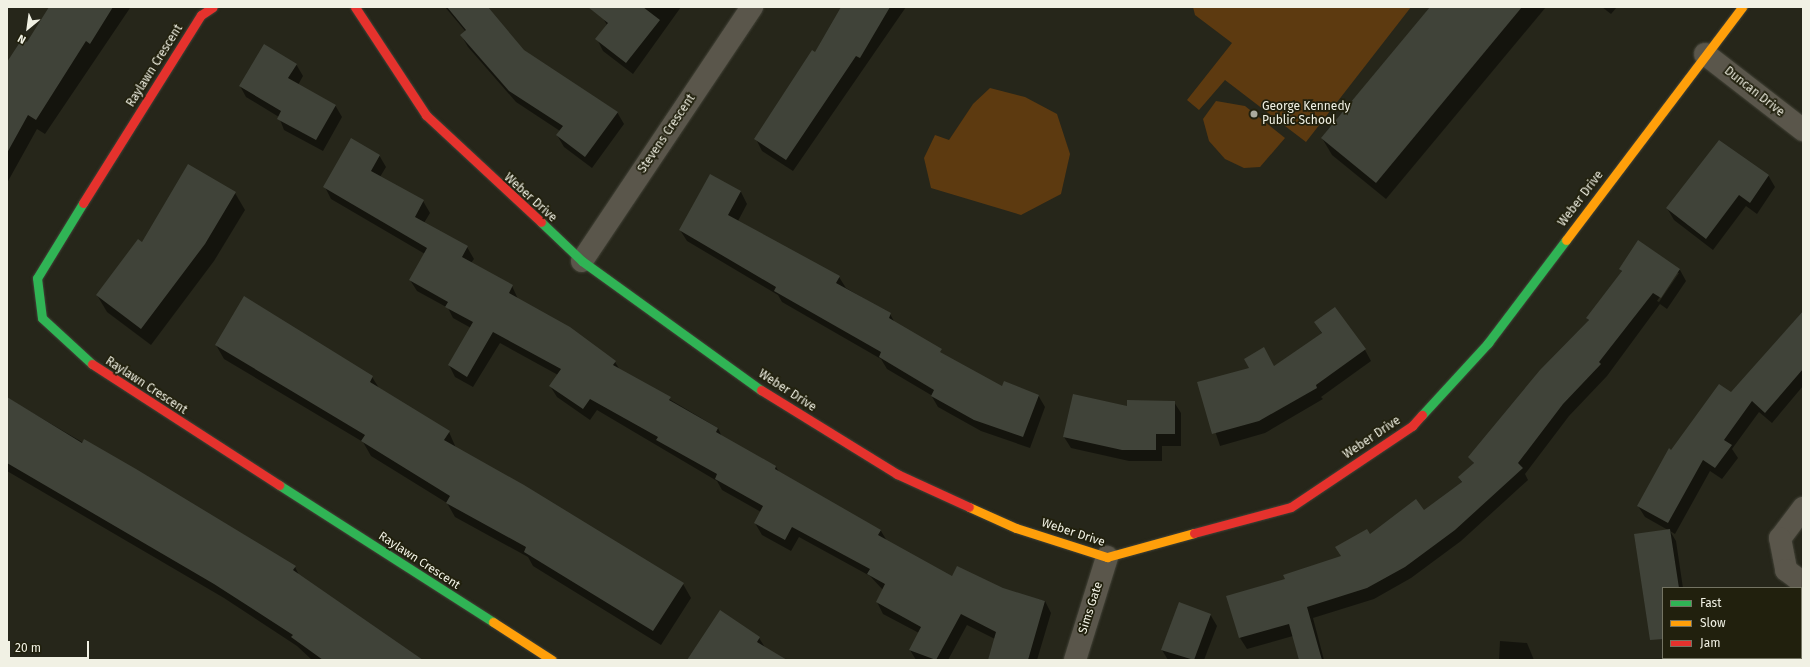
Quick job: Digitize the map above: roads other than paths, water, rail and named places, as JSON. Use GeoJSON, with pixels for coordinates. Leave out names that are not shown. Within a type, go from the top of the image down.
{"type":"FeatureCollection","features":[{"type":"Feature","properties":{"kind":"street","name":"Raylawn Crescent"},"geometry":{"type":"LineString","coordinates":[[213,7],[201,15],[37,278],[42,318],[98,369],[552,660]]}},
{"type":"Feature","properties":{"kind":"street","name":"Weber Drive"},"geometry":{"type":"LineString","coordinates":[[356,7],[426,115],[582,261],[775,400],[896,474],[1016,528],[1107,557],[1291,507],[1412,426],[1488,343],[1742,7]]}},
{"type":"Feature","properties":{"kind":"street","name":"Stevens Crescent"},"geometry":{"type":"LineString","coordinates":[[582,261],[752,7]]}},
{"type":"Feature","properties":{"kind":"street","name":"Duncan Drive"},"geometry":{"type":"LineString","coordinates":[[1705,54],[1803,130]]}},
{"type":"Feature","properties":{"kind":"street"},"geometry":{"type":"LineString","coordinates":[[1803,508],[1780,538],[1786,570],[1803,583]]}},
{"type":"Feature","properties":{"kind":"street","name":"Sims Gate"},"geometry":{"type":"LineString","coordinates":[[1074,660],[1107,557]]}},
{"type":"Feature","properties":{"kind":"place","name":"George Kennedy Public School"},"geometry":{"type":"Point","coordinates":[1254,114]}}]}
